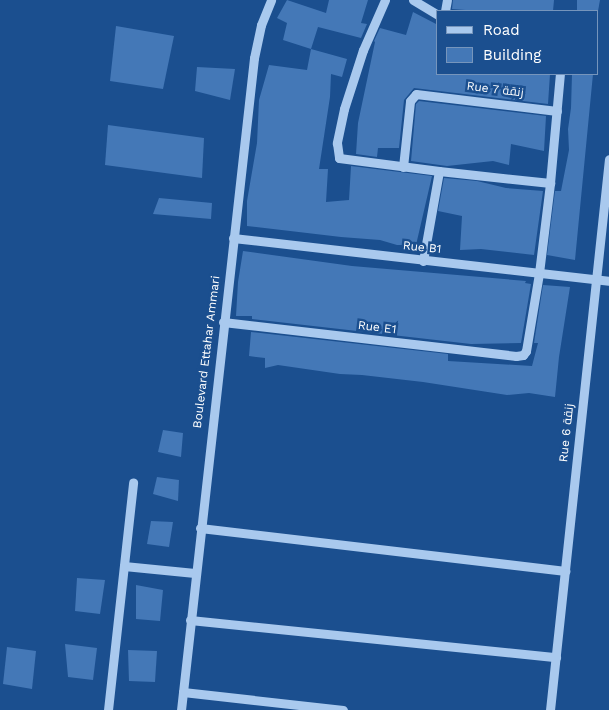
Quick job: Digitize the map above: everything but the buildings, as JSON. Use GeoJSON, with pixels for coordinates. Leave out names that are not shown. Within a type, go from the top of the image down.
{"type":"FeatureCollection","features":[{"type":"Feature","properties":{"kind":"street","name":"Boulevard Ettahar Ammari"},"geometry":{"type":"LineString","coordinates":[[181,710],[254,58],[261,25],[271,0]]}},
{"type":"Feature","properties":{"kind":"street"},"geometry":{"type":"LineString","coordinates":[[384,0],[362,50],[352,80],[340,126],[339,158],[343,160],[550,183]]}},
{"type":"Feature","properties":{"kind":"street"},"geometry":{"type":"LineString","coordinates":[[413,0],[436,14]]}},
{"type":"Feature","properties":{"kind":"street"},"geometry":{"type":"LineString","coordinates":[[539,273],[558,110],[560,75]]}},
{"type":"Feature","properties":{"kind":"street","name":"Rue 7 زنقة"},"geometry":{"type":"LineString","coordinates":[[403,167],[410,101],[416,94],[558,110]]}},
{"type":"Feature","properties":{"kind":"street","name":"Rue 6 زنقة"},"geometry":{"type":"LineString","coordinates":[[550,710],[609,159]]}},
{"type":"Feature","properties":{"kind":"street"},"geometry":{"type":"LineString","coordinates":[[423,261],[439,171]]}},
{"type":"Feature","properties":{"kind":"street","name":"Rue B1"},"geometry":{"type":"LineString","coordinates":[[233,238],[423,261],[609,280]]}},
{"type":"Feature","properties":{"kind":"street","name":"Rue E1"},"geometry":{"type":"LineString","coordinates":[[223,322],[516,356],[524,355],[539,273]]}},
{"type":"Feature","properties":{"kind":"street"},"geometry":{"type":"LineString","coordinates":[[108,710],[133,482]]}},
{"type":"Feature","properties":{"kind":"street"},"geometry":{"type":"LineString","coordinates":[[200,528],[564,571]]}},
{"type":"Feature","properties":{"kind":"street"},"geometry":{"type":"LineString","coordinates":[[124,566],[195,573]]}},
{"type":"Feature","properties":{"kind":"street"},"geometry":{"type":"LineString","coordinates":[[190,620],[556,657]]}},
{"type":"Feature","properties":{"kind":"street"},"geometry":{"type":"LineString","coordinates":[[183,692],[343,710]]}}]}
